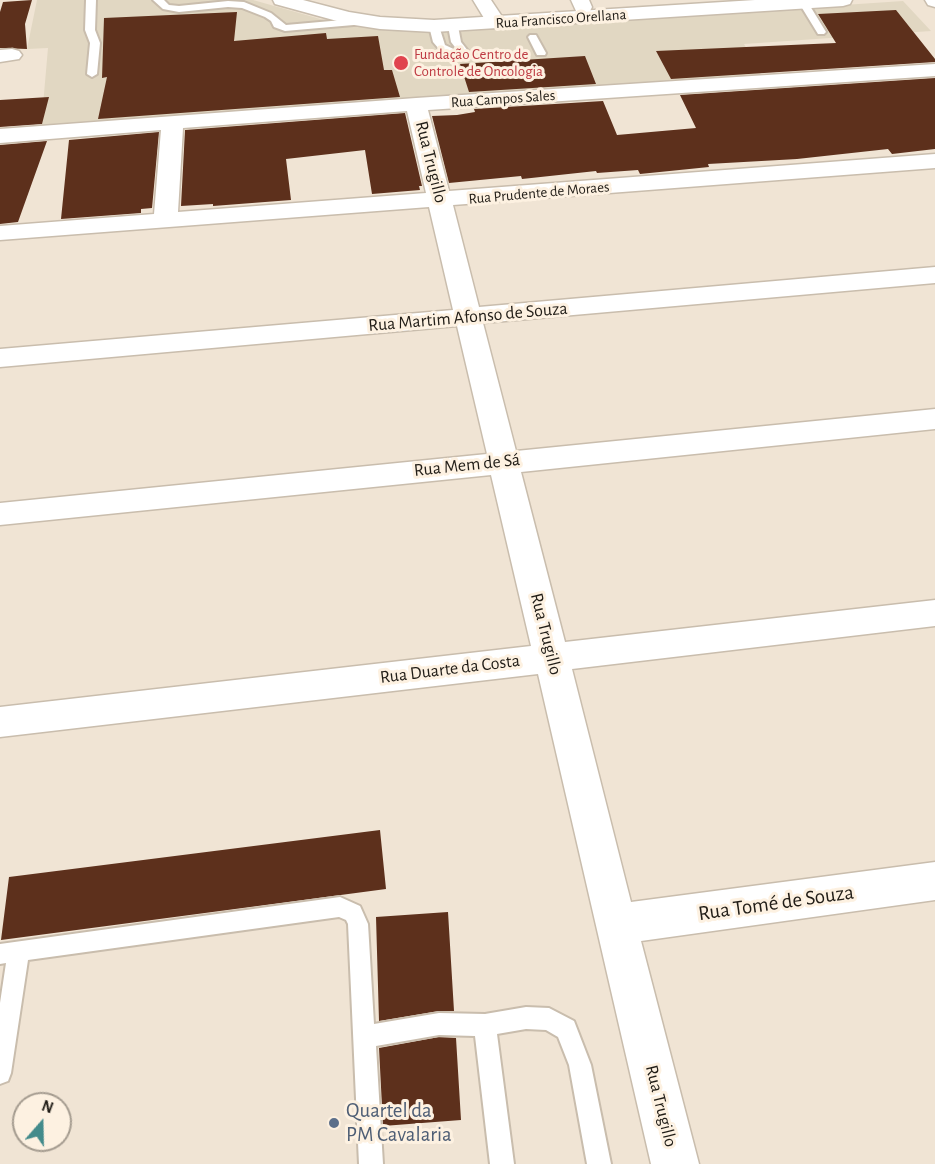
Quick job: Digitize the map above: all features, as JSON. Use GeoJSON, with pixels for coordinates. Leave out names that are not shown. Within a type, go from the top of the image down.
{"type":"FeatureCollection","features":[{"type":"Feature","properties":{"kind":"street","name":"Rua Francisco Orellana"},"geometry":{"type":"LineString","coordinates":[[282,0],[368,21],[405,21],[581,3],[680,0]]}},
{"type":"Feature","properties":{"kind":"street","name":"Rua Francisco Orellana"},"geometry":{"type":"LineString","coordinates":[[311,0],[405,21],[443,26],[491,13],[843,0]]}},
{"type":"Feature","properties":{"kind":"street","name":"Rua Campos Sales"},"geometry":{"type":"LineString","coordinates":[[0,136],[935,70]]}},
{"type":"Feature","properties":{"kind":"street","name":"Rua Trugillo"},"geometry":{"type":"LineString","coordinates":[[416,105],[675,1164]]}},
{"type":"Feature","properties":{"kind":"street"},"geometry":{"type":"LineString","coordinates":[[166,220],[172,123]]}},
{"type":"Feature","properties":{"kind":"street","name":"Rua Prudente de Moraes"},"geometry":{"type":"LineString","coordinates":[[0,233],[440,201],[935,161]]}},
{"type":"Feature","properties":{"kind":"street","name":"Rua Martim Afonso de Souza"},"geometry":{"type":"LineString","coordinates":[[0,358],[935,275]]}},
{"type":"Feature","properties":{"kind":"street","name":"Rua Mem de Sá"},"geometry":{"type":"LineString","coordinates":[[0,514],[935,419]]}},
{"type":"Feature","properties":{"kind":"street","name":"Rua Duarte da Costa"},"geometry":{"type":"LineString","coordinates":[[0,722],[935,613]]}},
{"type":"Feature","properties":{"kind":"street","name":"Rua Tomé de Souza"},"geometry":{"type":"LineString","coordinates":[[617,924],[935,881]]}},
{"type":"Feature","properties":{"kind":"lane"},"geometry":{"type":"LineString","coordinates":[[91,0],[90,30],[95,43],[92,74]]}},
{"type":"Feature","properties":{"kind":"lane"},"geometry":{"type":"LineString","coordinates":[[158,0],[166,7],[179,9],[228,4],[244,5],[272,17],[277,25],[285,28],[368,21]]}},
{"type":"Feature","properties":{"kind":"lane"},"geometry":{"type":"LineString","coordinates":[[804,3],[821,32]]}},
{"type":"Feature","properties":{"kind":"lane"},"geometry":{"type":"LineString","coordinates":[[533,37],[541,52]]}},
{"type":"Feature","properties":{"kind":"lane"},"geometry":{"type":"LineString","coordinates":[[0,1073],[9,952],[340,907],[353,913],[358,924],[371,1164]]}},
{"type":"Feature","properties":{"kind":"lane"},"geometry":{"type":"LineString","coordinates":[[364,1037],[439,1024],[485,1025],[526,1018],[549,1019],[566,1029],[580,1065],[599,1164]]}},
{"type":"Feature","properties":{"kind":"lane"},"geometry":{"type":"LineString","coordinates":[[485,1025],[502,1164]]}},
{"type":"Feature","properties":{"kind":"shaded area","name":"Fundação Centro de Controle de Oncologia"},"geometry":{"type":"Polygon","coordinates":[[[37,0],[253,0],[324,20],[357,26],[443,32],[903,1],[931,31],[744,44],[762,76],[41,128],[48,48],[27,49],[37,0]]]}},
{"type":"Feature","properties":{"kind":"building"},"geometry":{"type":"Polygon","coordinates":[[[32,0],[25,24],[27,49],[0,48],[0,12],[3,2],[32,0]]]}},
{"type":"Feature","properties":{"kind":"building"},"geometry":{"type":"Polygon","coordinates":[[[896,10],[935,59],[935,62],[671,79],[656,51],[836,43],[818,14],[896,10]]]}},
{"type":"Feature","properties":{"kind":"building"},"geometry":{"type":"Polygon","coordinates":[[[237,12],[234,41],[326,33],[327,39],[378,36],[384,70],[392,70],[400,97],[98,119],[107,77],[102,78],[104,18],[237,12]]]}},
{"type":"Feature","properties":{"kind":"building"},"geometry":{"type":"Polygon","coordinates":[[[585,56],[596,84],[469,92],[460,64],[585,56]]]}},
{"type":"Feature","properties":{"kind":"building"},"geometry":{"type":"Polygon","coordinates":[[[935,78],[935,149],[892,154],[888,149],[797,159],[708,164],[709,167],[640,174],[638,170],[597,173],[596,171],[522,179],[521,176],[449,183],[432,116],[475,112],[474,109],[603,101],[617,135],[696,128],[680,95],[935,78]]]}},
{"type":"Feature","properties":{"kind":"building"},"geometry":{"type":"Polygon","coordinates":[[[49,97],[42,124],[0,127],[0,100],[49,97]]]}},
{"type":"Feature","properties":{"kind":"building"},"geometry":{"type":"Polygon","coordinates":[[[405,113],[422,186],[419,186],[420,190],[372,194],[365,150],[286,159],[291,200],[181,206],[185,130],[405,113]]]}},
{"type":"Feature","properties":{"kind":"building"},"geometry":{"type":"Polygon","coordinates":[[[159,132],[152,208],[141,209],[141,213],[61,219],[69,140],[159,132]]]}},
{"type":"Feature","properties":{"kind":"building"},"geometry":{"type":"Polygon","coordinates":[[[47,141],[18,222],[0,224],[0,145],[47,141]]]}},
{"type":"Feature","properties":{"kind":"building"},"geometry":{"type":"Polygon","coordinates":[[[380,830],[386,889],[1,940],[9,877],[380,830]]]}},
{"type":"Feature","properties":{"kind":"building"},"geometry":{"type":"Polygon","coordinates":[[[448,912],[454,1011],[439,1011],[379,1021],[376,917],[448,912]]]}},
{"type":"Feature","properties":{"kind":"building"},"geometry":{"type":"Polygon","coordinates":[[[439,1037],[456,1038],[461,1120],[383,1126],[379,1048],[439,1037]]]}},
{"type":"Feature","properties":{"kind":"place","name":"Fundação Centro de Controle de Oncologia"},"geometry":{"type":"Point","coordinates":[401,63]}},
{"type":"Feature","properties":{"kind":"place","name":"Quartel da PM Cavalaria"},"geometry":{"type":"Point","coordinates":[334,1123]}}]}
